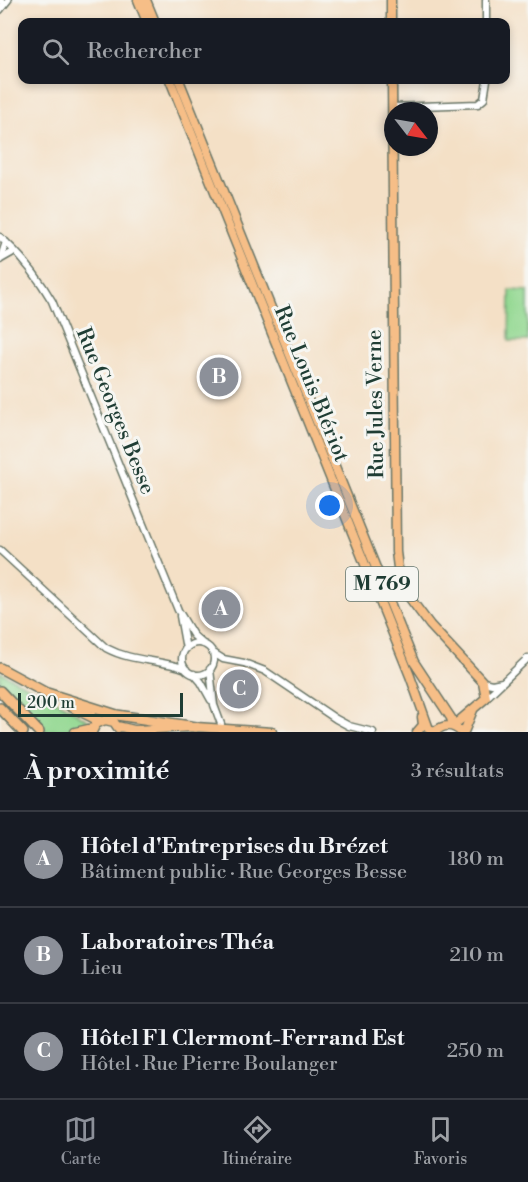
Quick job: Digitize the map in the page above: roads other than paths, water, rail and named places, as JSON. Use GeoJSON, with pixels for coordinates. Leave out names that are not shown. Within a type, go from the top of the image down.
{"type":"FeatureCollection","features":[{"type":"Feature","properties":{"kind":"highway"},"geometry":{"type":"LineString","coordinates":[[0,668],[47,693],[95,727]]}},
{"type":"Feature","properties":{"kind":"highway"},"geometry":{"type":"LineString","coordinates":[[0,691],[39,732]]}},
{"type":"Feature","properties":{"kind":"highway"},"geometry":{"type":"LineString","coordinates":[[47,693],[117,715],[196,728]]}},
{"type":"Feature","properties":{"kind":"highway"},"geometry":{"type":"LineString","coordinates":[[0,708],[23,732]]}},
{"type":"Feature","properties":{"kind":"main road"},"geometry":{"type":"LineString","coordinates":[[138,0],[145,18]]}},
{"type":"Feature","properties":{"kind":"main road"},"geometry":{"type":"LineString","coordinates":[[146,0],[153,18]]}},
{"type":"Feature","properties":{"kind":"main road"},"geometry":{"type":"LineString","coordinates":[[391,0],[391,18]]}},
{"type":"Feature","properties":{"kind":"main road","name":"Rue Louis Blériot"},"geometry":{"type":"LineString","coordinates":[[172,84],[410,676],[429,729],[435,732]]}},
{"type":"Feature","properties":{"kind":"main road","name":"Rue Louis Blériot"},"geometry":{"type":"LineString","coordinates":[[180,84],[414,662],[451,718],[453,726]]}},
{"type":"Feature","properties":{"kind":"main road","name":"Rue Jules Verne"},"geometry":{"type":"LineString","coordinates":[[392,84],[392,102]]}},
{"type":"Feature","properties":{"kind":"main road","name":"Rue Jules Verne"},"geometry":{"type":"LineString","coordinates":[[392,156],[395,535],[398,568],[402,583],[417,610],[483,682]]}},
{"type":"Feature","properties":{"kind":"main road"},"geometry":{"type":"LineString","coordinates":[[410,676],[422,716],[423,725],[417,732]]}},
{"type":"Feature","properties":{"kind":"main road"},"geometry":{"type":"LineString","coordinates":[[453,726],[486,698],[483,682]]}},
{"type":"Feature","properties":{"kind":"main road"},"geometry":{"type":"LineString","coordinates":[[440,703],[454,713],[469,712]]}},
{"type":"Feature","properties":{"kind":"main road"},"geometry":{"type":"LineString","coordinates":[[435,732],[443,726],[453,726],[463,732],[469,712]]}},
{"type":"Feature","properties":{"kind":"main road"},"geometry":{"type":"LineString","coordinates":[[75,732],[95,727],[109,720],[118,729],[196,728],[272,732]]}},
{"type":"Feature","properties":{"kind":"street"},"geometry":{"type":"LineString","coordinates":[[0,10],[8,0]]}},
{"type":"Feature","properties":{"kind":"street"},"geometry":{"type":"LineString","coordinates":[[486,0],[486,18]]}},
{"type":"Feature","properties":{"kind":"street"},"geometry":{"type":"LineString","coordinates":[[438,106],[478,104],[484,99],[486,84]]}},
{"type":"Feature","properties":{"kind":"street"},"geometry":{"type":"LineString","coordinates":[[0,260],[3,240]]}},
{"type":"Feature","properties":{"kind":"street","name":"Rue Georges Besse"},"geometry":{"type":"LineString","coordinates":[[3,240],[38,279],[58,314],[178,610],[193,636],[203,644]]}},
{"type":"Feature","properties":{"kind":"street"},"geometry":{"type":"LineString","coordinates":[[0,260],[15,251]]}},
{"type":"Feature","properties":{"kind":"street"},"geometry":{"type":"LineString","coordinates":[[0,550],[106,648],[127,657],[162,662],[186,669],[193,674],[201,682],[214,705],[221,724]]}},
{"type":"Feature","properties":{"kind":"street","name":"Rue Georges Besse"},"geometry":{"type":"LineString","coordinates":[[178,610],[185,651]]}},
{"type":"Feature","properties":{"kind":"street"},"geometry":{"type":"LineString","coordinates":[[162,662],[194,644],[203,644],[223,659],[244,663],[265,671],[349,726],[373,732]]}},
{"type":"Feature","properties":{"kind":"street"},"geometry":{"type":"LineString","coordinates":[[185,651],[182,660],[186,669]]}},
{"type":"Feature","properties":{"kind":"street"},"geometry":{"type":"LineString","coordinates":[[212,652],[214,705]]}},
{"type":"Feature","properties":{"kind":"street"},"geometry":{"type":"LineString","coordinates":[[486,698],[528,658]]}},
{"type":"Feature","properties":{"kind":"street"},"geometry":{"type":"LineString","coordinates":[[193,674],[202,674],[223,659]]}},
{"type":"Feature","properties":{"kind":"street"},"geometry":{"type":"LineString","coordinates":[[483,682],[492,684],[503,682]]}},
{"type":"Feature","properties":{"kind":"place","name":"Laboratoires Théa"},"geometry":{"type":"Point","coordinates":[219,377]}},
{"type":"Feature","properties":{"kind":"place","name":"Hôtel d'Entreprises du Brézet"},"geometry":{"type":"Point","coordinates":[221,609]}},
{"type":"Feature","properties":{"kind":"place","name":"Hôtel F1 Clermont-Ferrand Est"},"geometry":{"type":"Point","coordinates":[239,689]}}]}
